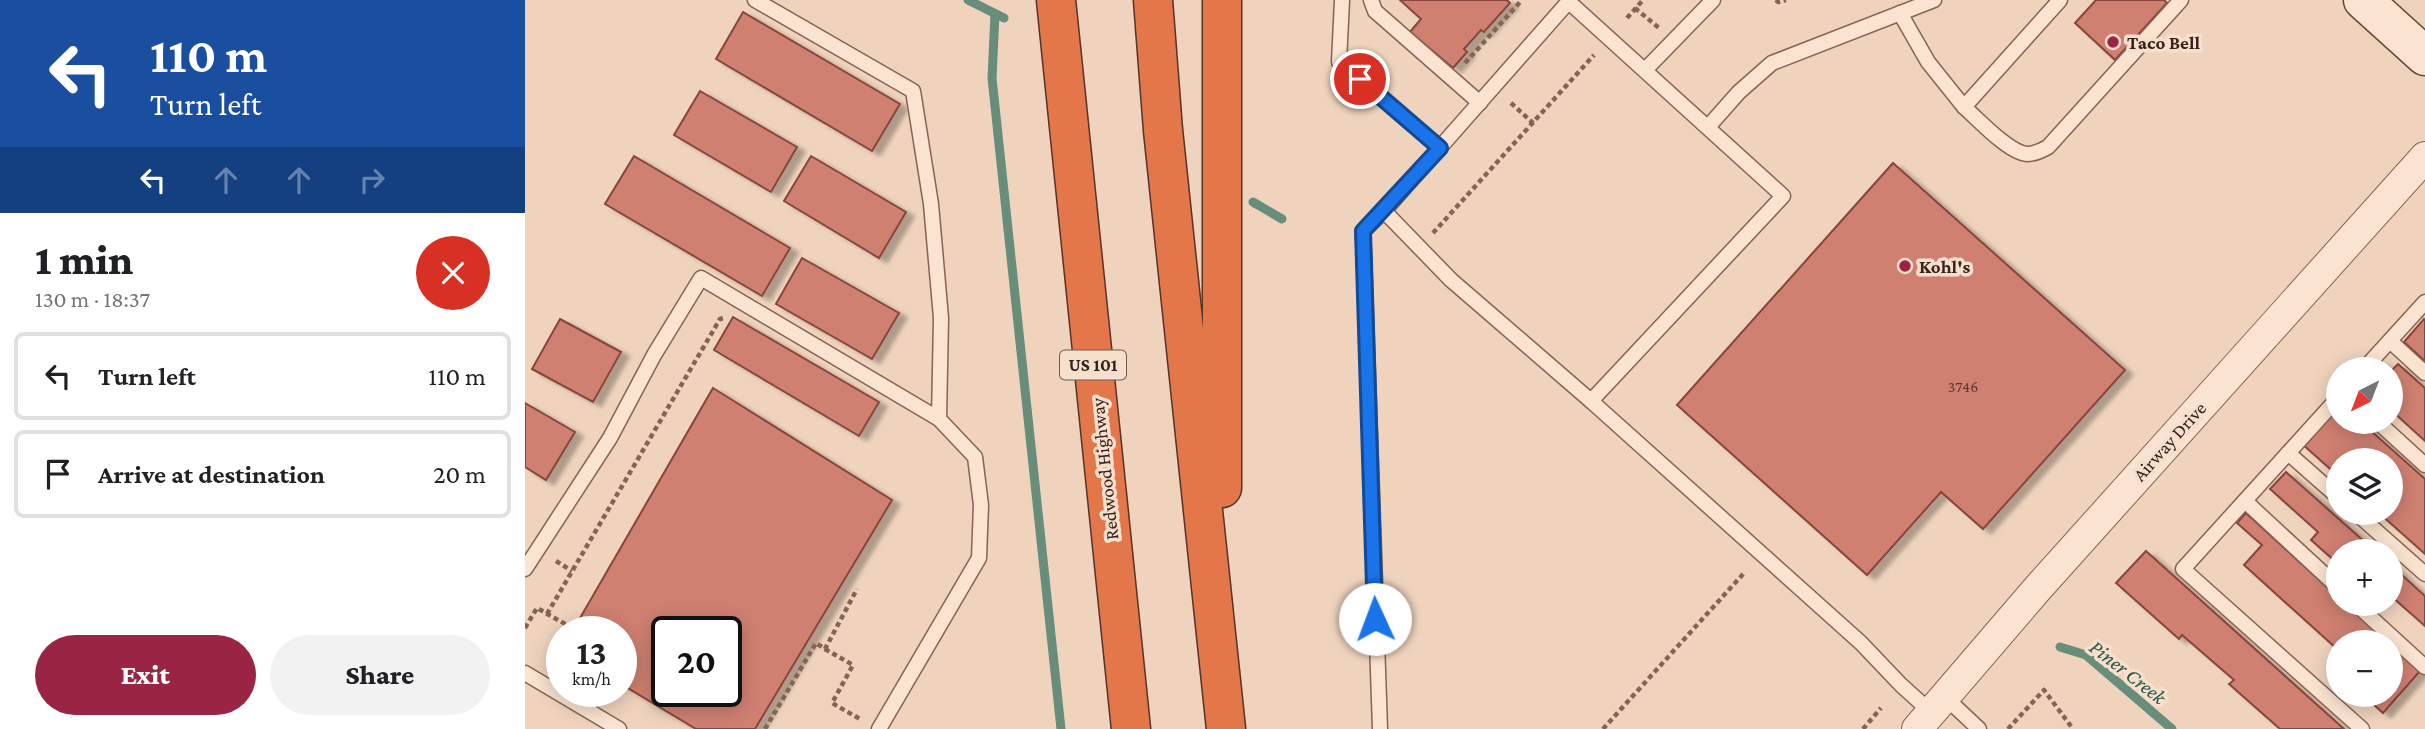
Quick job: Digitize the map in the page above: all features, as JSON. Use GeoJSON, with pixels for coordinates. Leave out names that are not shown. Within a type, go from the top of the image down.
{"type":"FeatureCollection","features":[{"type":"Feature","properties":{"kind":"highway","name":"Redwood Highway"},"geometry":{"type":"LineString","coordinates":[[1056,0],[1131,729]]}},
{"type":"Feature","properties":{"kind":"highway"},"geometry":{"type":"LineString","coordinates":[[1153,0],[1163,130],[1224,711]]}},
{"type":"Feature","properties":{"kind":"highway"},"geometry":{"type":"LineString","coordinates":[[1222,0],[1224,711]]}},
{"type":"Feature","properties":{"kind":"street"},"geometry":{"type":"LineString","coordinates":[[2363,0],[2425,55]]}},
{"type":"Feature","properties":{"kind":"street","name":"Airway Drive"},"geometry":{"type":"LineString","coordinates":[[1931,713],[2038,588],[2425,157]]}},
{"type":"Feature","properties":{"kind":"lane"},"geometry":{"type":"LineString","coordinates":[[755,0],[913,91],[931,204],[941,318],[939,419]]}},
{"type":"Feature","properties":{"kind":"lane"},"geometry":{"type":"LineString","coordinates":[[1342,0],[1339,62],[1440,148]]}},
{"type":"Feature","properties":{"kind":"lane"},"geometry":{"type":"LineString","coordinates":[[1371,0],[1375,11],[1480,103]]}},
{"type":"Feature","properties":{"kind":"lane"},"geometry":{"type":"LineString","coordinates":[[1645,70],[1713,0]]}},
{"type":"Feature","properties":{"kind":"lane"},"geometry":{"type":"LineString","coordinates":[[1708,127],[1739,92],[1772,63],[1934,0]]}},
{"type":"Feature","properties":{"kind":"lane"},"geometry":{"type":"LineString","coordinates":[[1964,107],[2060,0]]}},
{"type":"Feature","properties":{"kind":"lane"},"geometry":{"type":"LineString","coordinates":[[1900,13],[1929,62],[1964,107],[2010,147],[2024,154],[2037,153],[2048,147],[2181,0]]}},
{"type":"Feature","properties":{"kind":"lane"},"geometry":{"type":"LineString","coordinates":[[1380,729],[1363,231],[1384,211],[1569,1],[1783,196],[1591,401]]}},
{"type":"Feature","properties":{"kind":"lane"},"geometry":{"type":"LineString","coordinates":[[1384,211],[1451,280],[1591,401],[1861,643],[1931,713],[1979,729]]}},
{"type":"Feature","properties":{"kind":"lane"},"geometry":{"type":"LineString","coordinates":[[525,569],[610,438],[654,355],[701,278],[939,419],[975,457],[981,505],[979,558],[880,729]]}},
{"type":"Feature","properties":{"kind":"lane"},"geometry":{"type":"LineString","coordinates":[[2375,357],[2425,302]]}},
{"type":"Feature","properties":{"kind":"lane"},"geometry":{"type":"LineString","coordinates":[[2390,341],[2425,373]]}},
{"type":"Feature","properties":{"kind":"lane"},"geometry":{"type":"LineString","coordinates":[[2326,411],[2183,569],[2362,729]]}},
{"type":"Feature","properties":{"kind":"lane"},"geometry":{"type":"LineString","coordinates":[[2391,434],[2425,465]]}},
{"type":"Feature","properties":{"kind":"lane"},"geometry":{"type":"LineString","coordinates":[[2288,453],[2326,486]]}},
{"type":"Feature","properties":{"kind":"lane"},"geometry":{"type":"LineString","coordinates":[[2245,501],[2326,576]]}},
{"type":"Feature","properties":{"kind":"lane"},"geometry":{"type":"LineString","coordinates":[[2370,525],[2425,574]]}},
{"type":"Feature","properties":{"kind":"lane"},"geometry":{"type":"LineString","coordinates":[[2370,616],[2425,667]]}},
{"type":"Feature","properties":{"kind":"lane"},"geometry":{"type":"LineString","coordinates":[[525,673],[619,729]]}},
{"type":"Feature","properties":{"kind":"path"},"geometry":{"type":"LineString","coordinates":[[1470,68],[1464,63],[1522,0]]}},
{"type":"Feature","properties":{"kind":"path"},"geometry":{"type":"LineString","coordinates":[[1627,18],[1643,0]]}},
{"type":"Feature","properties":{"kind":"path"},"geometry":{"type":"LineString","coordinates":[[1776,0],[1786,0]]}},
{"type":"Feature","properties":{"kind":"path"},"geometry":{"type":"LineString","coordinates":[[1419,249],[1597,52]]}},
{"type":"Feature","properties":{"kind":"path"},"geometry":{"type":"LineString","coordinates":[[1511,103],[1533,123]]}},
{"type":"Feature","properties":{"kind":"path"},"geometry":{"type":"LineString","coordinates":[[547,614],[720,319],[727,317]]}},
{"type":"Feature","properties":{"kind":"path"},"geometry":{"type":"LineString","coordinates":[[552,559],[572,571]]}},
{"type":"Feature","properties":{"kind":"path"},"geometry":{"type":"LineString","coordinates":[[1603,729],[1744,573]]}},
{"type":"Feature","properties":{"kind":"path"},"geometry":{"type":"LineString","coordinates":[[825,649],[857,589]]}},
{"type":"Feature","properties":{"kind":"path"},"geometry":{"type":"LineString","coordinates":[[525,628],[537,608],[551,616]]}},
{"type":"Feature","properties":{"kind":"path"},"geometry":{"type":"LineString","coordinates":[[765,729],[816,643],[853,665],[832,703],[842,708]]}},
{"type":"Feature","properties":{"kind":"path"},"geometry":{"type":"LineString","coordinates":[[2008,729],[2044,690],[2073,729]]}},
{"type":"Feature","properties":{"kind":"path"},"geometry":{"type":"LineString","coordinates":[[1863,729],[1881,709]]}},
{"type":"Feature","properties":{"kind":"building"},"geometry":{"type":"Polygon","coordinates":[[[1400,0],[1507,0],[1510,3],[1484,32],[1481,30],[1464,49],[1467,52],[1453,68],[1410,32],[1421,19],[1400,0]]]}},
{"type":"Feature","properties":{"kind":"building","name":"Taco Bell"},"geometry":{"type":"Polygon","coordinates":[[[2096,0],[2164,0],[2167,3],[2115,60],[2075,23],[2096,0]]]}},
{"type":"Feature","properties":{"kind":"building"},"geometry":{"type":"Polygon","coordinates":[[[743,12],[900,104],[872,151],[716,59],[743,12]]]}},
{"type":"Feature","properties":{"kind":"building"},"geometry":{"type":"Polygon","coordinates":[[[700,91],[797,147],[771,192],[674,135],[700,91]]]}},
{"type":"Feature","properties":{"kind":"building"},"geometry":{"type":"Polygon","coordinates":[[[634,156],[790,248],[762,296],[605,204],[634,156]]]}},
{"type":"Feature","properties":{"kind":"building"},"geometry":{"type":"Polygon","coordinates":[[[811,156],[906,212],[879,258],[784,201],[811,156]]]}},
{"type":"Feature","properties":{"kind":"building","name":"Kohl's"},"geometry":{"type":"Polygon","coordinates":[[[1893,163],[2125,370],[1983,529],[1941,492],[1867,575],[1677,405],[1893,163]]]}},
{"type":"Feature","properties":{"kind":"building"},"geometry":{"type":"Polygon","coordinates":[[[802,258],[899,313],[872,359],[776,304],[802,258]]]}},
{"type":"Feature","properties":{"kind":"building"},"geometry":{"type":"Polygon","coordinates":[[[733,317],[879,402],[859,436],[714,350],[733,317]]]}},
{"type":"Feature","properties":{"kind":"building"},"geometry":{"type":"Polygon","coordinates":[[[560,319],[621,352],[593,402],[532,369],[560,319]]]}},
{"type":"Feature","properties":{"kind":"building"},"geometry":{"type":"Polygon","coordinates":[[[2425,320],[2425,361],[2404,342],[2425,320]]]}},
{"type":"Feature","properties":{"kind":"building"},"geometry":{"type":"Polygon","coordinates":[[[2403,368],[2425,388],[2425,441],[2403,421],[2403,368]]]}},
{"type":"Feature","properties":{"kind":"building"},"geometry":{"type":"Polygon","coordinates":[[[713,388],[892,500],[755,729],[696,729],[659,707],[742,707],[742,616],[651,616],[651,702],[637,694],[637,616],[581,616],[713,388]]]}},
{"type":"Feature","properties":{"kind":"building"},"geometry":{"type":"Polygon","coordinates":[[[525,403],[575,432],[546,480],[525,467],[525,403]]]}},
{"type":"Feature","properties":{"kind":"building"},"geometry":{"type":"Polygon","coordinates":[[[2326,415],[2326,434],[2374,434],[2390,448],[2326,448],[2326,465],[2301,443],[2326,415]]]}},
{"type":"Feature","properties":{"kind":"building"},"geometry":{"type":"Polygon","coordinates":[[[2403,459],[2425,479],[2425,554],[2392,525],[2403,525],[2403,459]]]}},
{"type":"Feature","properties":{"kind":"building"},"geometry":{"type":"Polygon","coordinates":[[[2286,472],[2326,508],[2326,525],[2346,525],[2361,539],[2326,539],[2326,553],[2311,540],[2318,532],[2270,489],[2286,472]]]}},
{"type":"Feature","properties":{"kind":"building"},"geometry":{"type":"Polygon","coordinates":[[[2246,513],[2326,586],[2326,616],[2360,616],[2375,630],[2326,630],[2326,639],[2244,565],[2262,545],[2237,523],[2246,513]]]}},
{"type":"Feature","properties":{"kind":"building"},"geometry":{"type":"Polygon","coordinates":[[[2146,551],[2344,729],[2280,729],[2229,684],[2234,680],[2182,635],[2179,639],[2116,583],[2146,551]]]}},
{"type":"Feature","properties":{"kind":"building"},"geometry":{"type":"Polygon","coordinates":[[[2403,576],[2425,596],[2425,626],[2403,607],[2403,576]]]}},
{"type":"Feature","properties":{"kind":"building"},"geometry":{"type":"Polygon","coordinates":[[[2403,655],[2420,671],[2403,690],[2403,655]]]}},
{"type":"Feature","properties":{"kind":"building"},"geometry":{"type":"Polygon","coordinates":[[[2376,707],[2388,707],[2383,713],[2376,707]]]}},
{"type":"Feature","properties":{"kind":"waterway","name":"Piner Creek"},"geometry":{"type":"LineString","coordinates":[[968,0],[1004,18]]}},
{"type":"Feature","properties":{"kind":"waterway"},"geometry":{"type":"LineString","coordinates":[[995,14],[992,78],[1061,729]]}},
{"type":"Feature","properties":{"kind":"waterway","name":"Piner Creek"},"geometry":{"type":"LineString","coordinates":[[1253,202],[1282,219]]}},
{"type":"Feature","properties":{"kind":"waterway","name":"Piner Creek"},"geometry":{"type":"LineString","coordinates":[[2060,647],[2086,655],[2172,729]]}},
{"type":"Feature","properties":{"kind":"place","name":"Taco Bell"},"geometry":{"type":"Point","coordinates":[2113,42]}},
{"type":"Feature","properties":{"kind":"place","name":"Kohl's"},"geometry":{"type":"Point","coordinates":[1905,266]}},
{"type":"Feature","properties":{"kind":"route"},"geometry":{"type":"LineString","coordinates":[[1360,79],[1440,148],[1363,231],[1375,619]]}}]}
